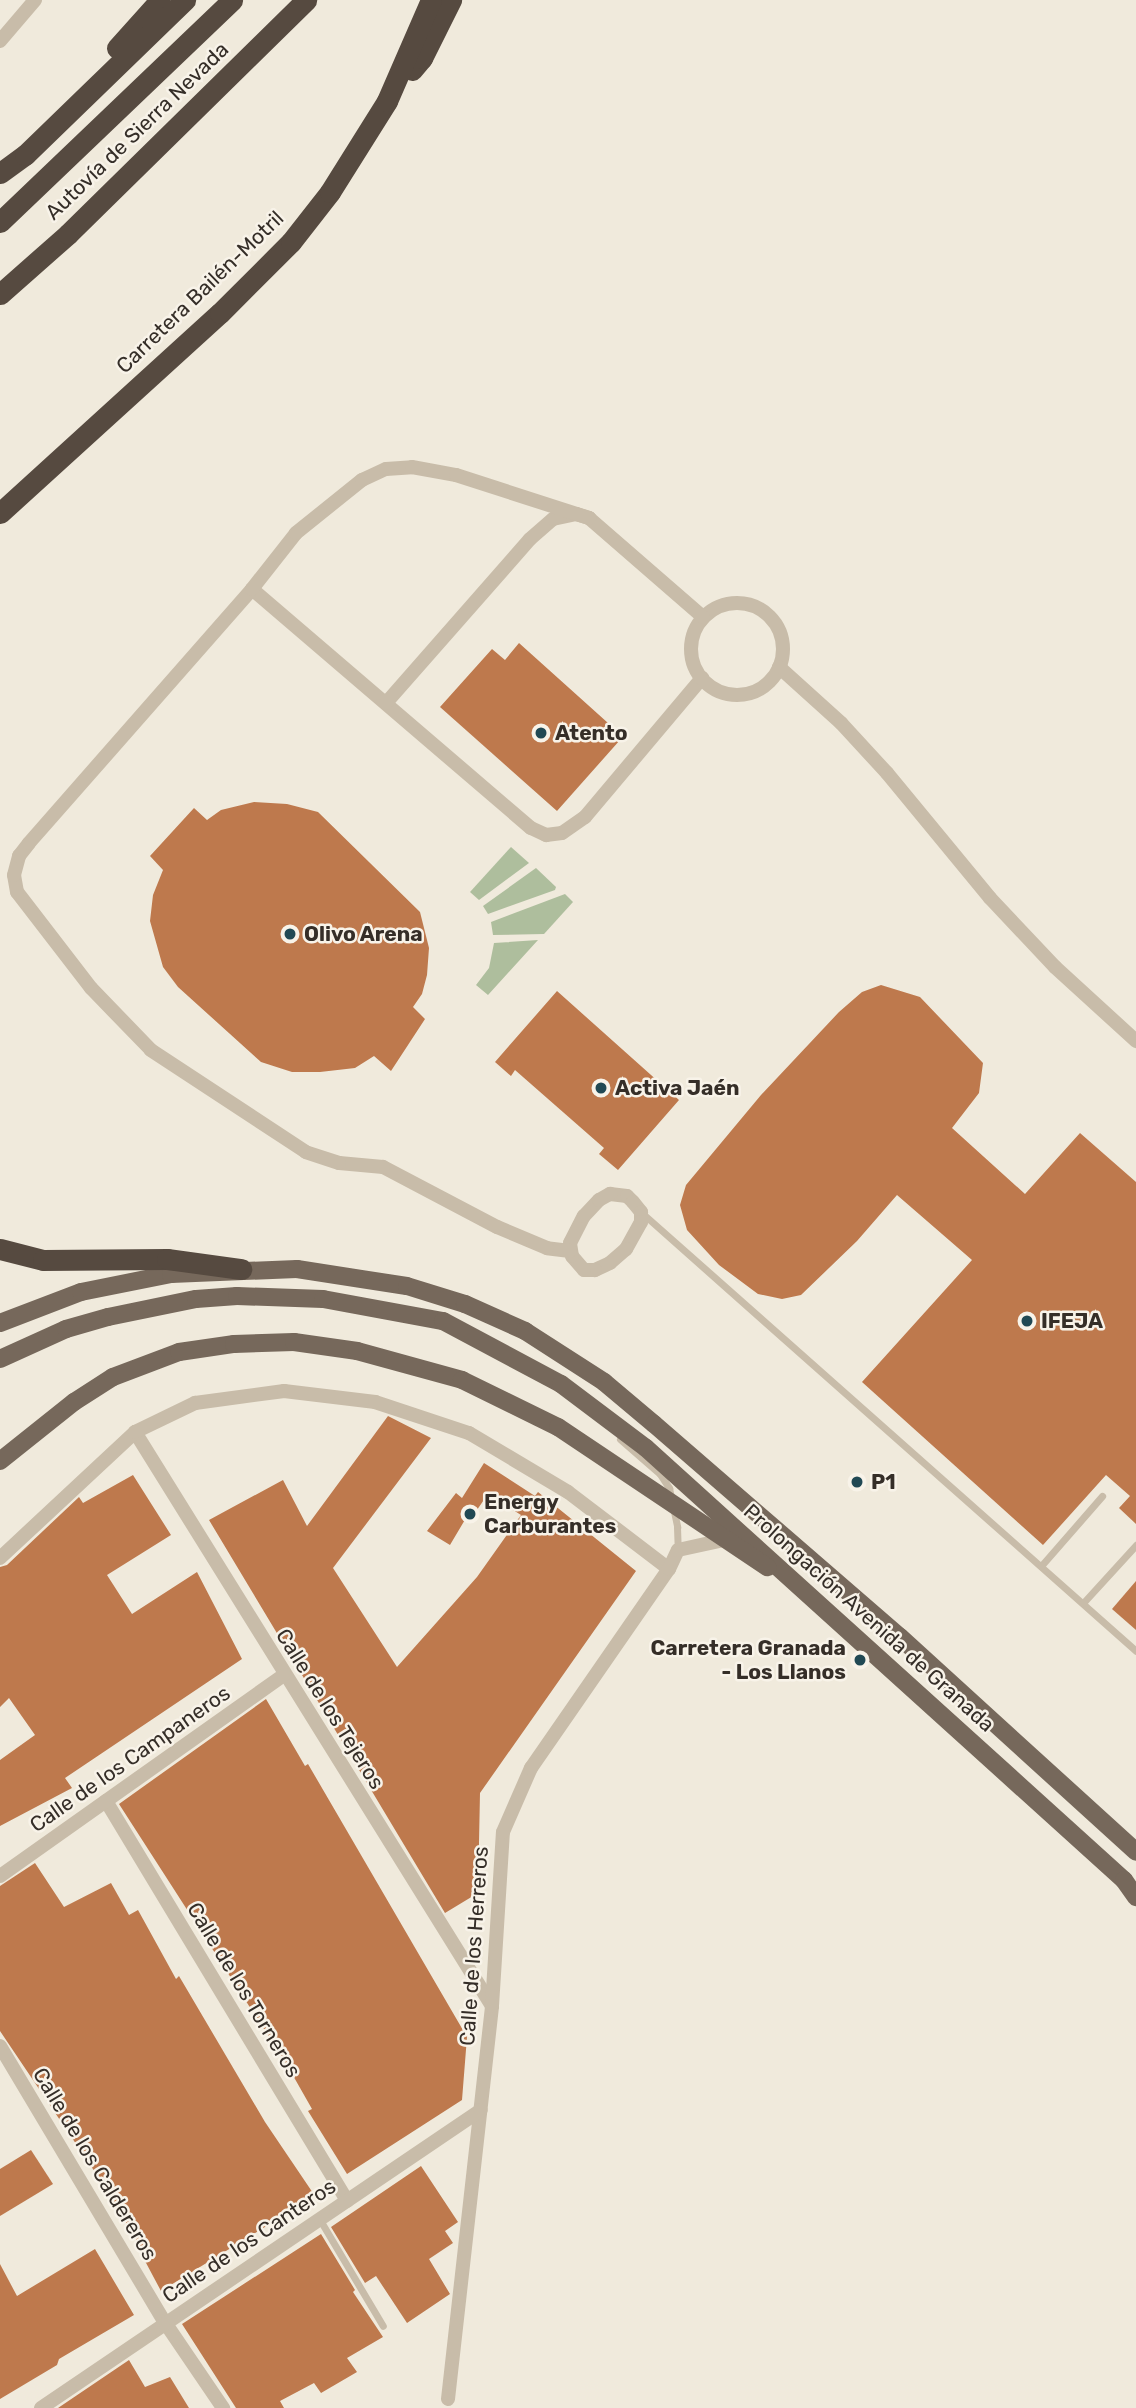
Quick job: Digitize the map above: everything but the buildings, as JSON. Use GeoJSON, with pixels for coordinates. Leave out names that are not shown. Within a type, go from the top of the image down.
{"type":"FeatureCollection","features":[{"type":"Feature","properties":{"kind":"highway"},"geometry":{"type":"LineString","coordinates":[[0,171],[19,146],[116,49],[160,0]]}},
{"type":"Feature","properties":{"kind":"highway"},"geometry":{"type":"LineString","coordinates":[[0,171],[25,155],[186,0]]}},
{"type":"Feature","properties":{"kind":"highway","name":"Autovía de Sierra Nevada"},"geometry":{"type":"LineString","coordinates":[[0,222],[232,0]]}},
{"type":"Feature","properties":{"kind":"highway","name":"Autovía de Sierra Nevada"},"geometry":{"type":"LineString","coordinates":[[0,294],[68,234],[306,0]]}},
{"type":"Feature","properties":{"kind":"highway","name":"Carretera Bailén-Motril"},"geometry":{"type":"LineString","coordinates":[[0,513],[220,313],[290,242],[330,192],[387,102],[430,0]]}},
{"type":"Feature","properties":{"kind":"highway"},"geometry":{"type":"LineString","coordinates":[[387,102],[422,58],[452,0]]}},
{"type":"Feature","properties":{"kind":"highway"},"geometry":{"type":"LineString","coordinates":[[0,530],[30,485]]}},
{"type":"Feature","properties":{"kind":"highway"},"geometry":{"type":"LineString","coordinates":[[0,1249],[43,1260],[167,1259],[241,1269]]}},
{"type":"Feature","properties":{"kind":"main road","name":"Prolongación Avenida de Granada"},"geometry":{"type":"LineString","coordinates":[[0,1323],[81,1292],[171,1274],[241,1269],[297,1269],[346,1274],[430,1293],[465,1304],[525,1331],[604,1382],[900,1637],[1136,1852]]}},
{"type":"Feature","properties":{"kind":"main road","name":"Prolongación Avenida de Granada"},"geometry":{"type":"LineString","coordinates":[[0,1359],[66,1329],[153,1306],[196,1299],[279,1296],[323,1299],[443,1321],[561,1384],[646,1448],[1114,1870],[1136,1897]]}},
{"type":"Feature","properties":{"kind":"main road"},"geometry":{"type":"LineString","coordinates":[[0,1461],[74,1402],[113,1377],[179,1352],[234,1344],[293,1342],[356,1351],[462,1380],[558,1427],[723,1540],[811,1595]]}},
{"type":"Feature","properties":{"kind":"street"},"geometry":{"type":"LineString","coordinates":[[0,41],[35,0]]}},
{"type":"Feature","properties":{"kind":"street"},"geometry":{"type":"LineString","coordinates":[[570,1251],[547,1248],[497,1227],[383,1167],[339,1163],[295,1144],[151,1050],[91,988],[17,892],[14,875],[19,856],[252,589],[296,533],[362,480],[386,469],[412,467],[456,475],[589,518],[703,617]]}},
{"type":"Feature","properties":{"kind":"street"},"geometry":{"type":"LineString","coordinates":[[386,703],[530,539],[553,519],[576,514],[589,518]]}},
{"type":"Feature","properties":{"kind":"street"},"geometry":{"type":"LineString","coordinates":[[252,589],[531,828],[546,835],[562,833],[585,817],[702,678]]}},
{"type":"Feature","properties":{"kind":"street"},"geometry":{"type":"LineString","coordinates":[[733,603],[750,604],[765,612],[780,633],[783,650],[779,667],[767,684],[748,693],[726,693],[702,678],[691,652],[695,630],[703,617],[717,607],[733,603]]}},
{"type":"Feature","properties":{"kind":"street"},"geometry":{"type":"LineString","coordinates":[[779,667],[841,723],[887,773],[990,898],[1055,967],[1136,1041]]}},
{"type":"Feature","properties":{"kind":"street"},"geometry":{"type":"LineString","coordinates":[[610,1194],[627,1196],[641,1212],[637,1232],[626,1249],[603,1268],[584,1270],[570,1251],[573,1233],[599,1200],[610,1194]]}},
{"type":"Feature","properties":{"kind":"street"},"geometry":{"type":"LineString","coordinates":[[0,1559],[135,1432],[195,1403],[284,1391],[375,1402],[469,1433],[568,1492],[668,1569]]}},
{"type":"Feature","properties":{"kind":"street","name":"Calle de los Tejeros"},"geometry":{"type":"LineString","coordinates":[[135,1432],[492,2006]]}},
{"type":"Feature","properties":{"kind":"street"},"geometry":{"type":"LineString","coordinates":[[678,1550],[723,1540]]}},
{"type":"Feature","properties":{"kind":"street","name":"Calle de los Herreros"},"geometry":{"type":"LineString","coordinates":[[448,2399],[492,2006],[503,1832],[530,1768],[668,1569],[678,1550]]}},
{"type":"Feature","properties":{"kind":"street","name":"Calle de los Campaneros"},"geometry":{"type":"LineString","coordinates":[[0,1876],[284,1675]]}},
{"type":"Feature","properties":{"kind":"street","name":"Calle de los Torneros"},"geometry":{"type":"LineString","coordinates":[[106,1801],[347,2201]]}},
{"type":"Feature","properties":{"kind":"street","name":"Calle de los Caldereros"},"geometry":{"type":"LineString","coordinates":[[0,2046],[166,2324],[223,2408]]}},
{"type":"Feature","properties":{"kind":"street","name":"Calle de los Canteros"},"geometry":{"type":"LineString","coordinates":[[41,2408],[481,2110]]}},
{"type":"Feature","properties":{"kind":"lane"},"geometry":{"type":"LineString","coordinates":[[641,1212],[1136,1651]]}},
{"type":"Feature","properties":{"kind":"lane"},"geometry":{"type":"LineString","coordinates":[[561,1384],[582,1408],[660,1474],[669,1488],[678,1550]]}},
{"type":"Feature","properties":{"kind":"lane"},"geometry":{"type":"LineString","coordinates":[[1041,1566],[1102,1496]]}},
{"type":"Feature","properties":{"kind":"lane"},"geometry":{"type":"LineString","coordinates":[[1083,1603],[1136,1545]]}},
{"type":"Feature","properties":{"kind":"lane"},"geometry":{"type":"LineString","coordinates":[[319,2219],[383,2326]]}},
{"type":"Feature","properties":{"kind":"green space"},"geometry":{"type":"Polygon","coordinates":[[[511,847],[529,863],[479,900],[470,892],[511,847]]]}},
{"type":"Feature","properties":{"kind":"green space"},"geometry":{"type":"Polygon","coordinates":[[[536,868],[556,887],[555,890],[488,914],[483,906],[536,868]]]}},
{"type":"Feature","properties":{"kind":"green space"},"geometry":{"type":"Polygon","coordinates":[[[565,894],[573,902],[544,934],[493,935],[491,922],[565,894]]]}},
{"type":"Feature","properties":{"kind":"green space"},"geometry":{"type":"Polygon","coordinates":[[[538,940],[488,995],[476,985],[489,968],[494,943],[538,940]]]}},
{"type":"Feature","properties":{"kind":"place","name":"Atento"},"geometry":{"type":"Point","coordinates":[541,733]}},
{"type":"Feature","properties":{"kind":"place","name":"Olivo Arena"},"geometry":{"type":"Point","coordinates":[290,934]}},
{"type":"Feature","properties":{"kind":"place","name":"Activa Jaén"},"geometry":{"type":"Point","coordinates":[601,1088]}},
{"type":"Feature","properties":{"kind":"place","name":"IFEJA"},"geometry":{"type":"Point","coordinates":[1027,1321]}},
{"type":"Feature","properties":{"kind":"place","name":"P1"},"geometry":{"type":"Point","coordinates":[857,1482]}},
{"type":"Feature","properties":{"kind":"place","name":"Energy Carburantes"},"geometry":{"type":"Point","coordinates":[470,1514]}},
{"type":"Feature","properties":{"kind":"place","name":"Carretera Granada - Los Llanos"},"geometry":{"type":"Point","coordinates":[860,1660]}}]}
